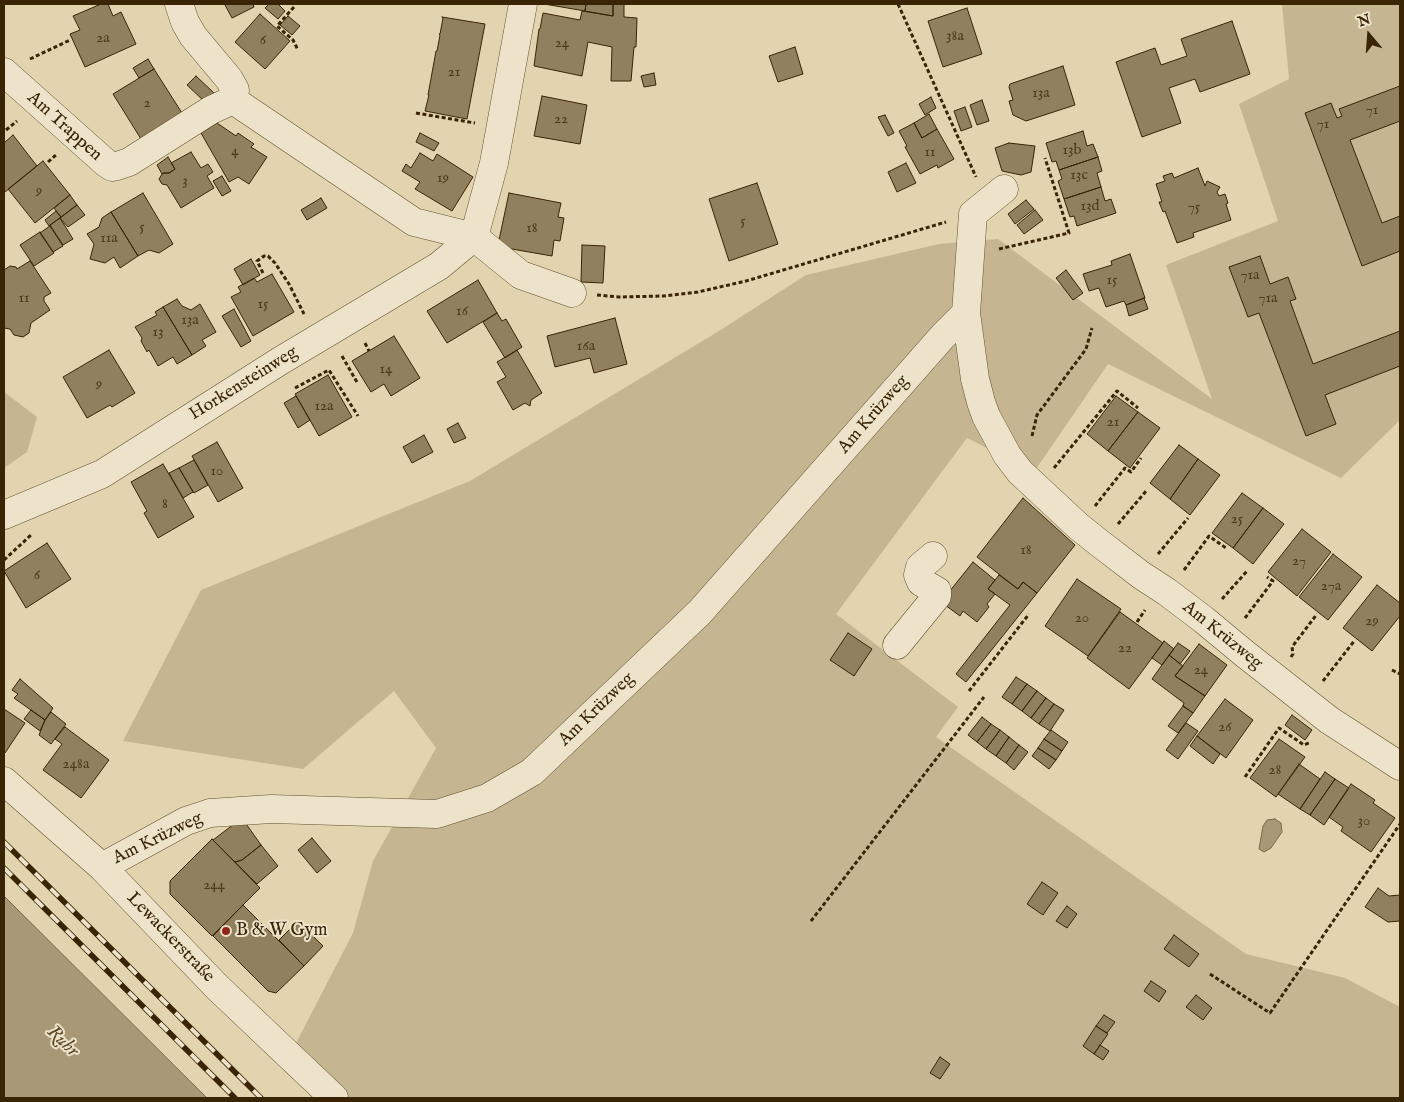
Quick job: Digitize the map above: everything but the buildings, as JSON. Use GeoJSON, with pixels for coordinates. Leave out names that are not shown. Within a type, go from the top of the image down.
{"type":"FeatureCollection","features":[{"type":"Feature","properties":{"kind":"street"},"geometry":{"type":"LineString","coordinates":[[179,4],[185,22],[193,36],[235,90],[233,100],[414,222],[474,237],[521,275],[572,293]]}},
{"type":"Feature","properties":{"kind":"street"},"geometry":{"type":"LineString","coordinates":[[474,237],[494,163],[523,4]]}},
{"type":"Feature","properties":{"kind":"street","name":"Am Trappen"},"geometry":{"type":"LineString","coordinates":[[4,72],[106,163],[112,166],[129,162],[211,110],[233,100]]}},
{"type":"Feature","properties":{"kind":"street","name":"Am Krüzweg"},"geometry":{"type":"LineString","coordinates":[[1004,189],[973,214],[966,313],[975,379],[986,416],[1007,456],[1020,472],[1078,526],[1141,575],[1204,620],[1226,640],[1306,703],[1400,766]]}},
{"type":"Feature","properties":{"kind":"street","name":"Horkensteinweg"},"geometry":{"type":"LineString","coordinates":[[4,515],[102,474],[272,366],[439,266],[474,237]]}},
{"type":"Feature","properties":{"kind":"street","name":"Am Krüzweg"},"geometry":{"type":"LineString","coordinates":[[102,867],[186,821],[210,813],[270,809],[437,814],[487,798],[532,772],[700,612],[943,336],[966,313]]}},
{"type":"Feature","properties":{"kind":"street"},"geometry":{"type":"LineString","coordinates":[[897,645],[938,596],[937,591],[921,582],[918,575],[920,567],[933,556]]}},
{"type":"Feature","properties":{"kind":"street","name":"Lewackerstraße"},"geometry":{"type":"LineString","coordinates":[[4,781],[102,867],[217,987],[334,1098]]}},
{"type":"Feature","properties":{"kind":"path"},"geometry":{"type":"LineString","coordinates":[[898,4],[976,176]]}},
{"type":"Feature","properties":{"kind":"path"},"geometry":{"type":"LineString","coordinates":[[294,7],[277,26],[293,40],[298,50]]}},
{"type":"Feature","properties":{"kind":"path"},"geometry":{"type":"LineString","coordinates":[[4,72],[70,40]]}},
{"type":"Feature","properties":{"kind":"path"},"geometry":{"type":"LineString","coordinates":[[416,113],[500,127]]}},
{"type":"Feature","properties":{"kind":"path"},"geometry":{"type":"LineString","coordinates":[[998,249],[1069,233],[1044,158]]}},
{"type":"Feature","properties":{"kind":"path"},"geometry":{"type":"LineString","coordinates":[[572,293],[619,297],[663,296],[698,292],[746,281],[954,220]]}},
{"type":"Feature","properties":{"kind":"path"},"geometry":{"type":"LineString","coordinates":[[263,273],[257,261],[264,256],[268,256],[289,284],[316,339]]}},
{"type":"Feature","properties":{"kind":"path"},"geometry":{"type":"LineString","coordinates":[[1032,436],[1037,415],[1086,349],[1092,328]]}},
{"type":"Feature","properties":{"kind":"path"},"geometry":{"type":"LineString","coordinates":[[296,388],[329,370],[358,416]]}},
{"type":"Feature","properties":{"kind":"path"},"geometry":{"type":"LineString","coordinates":[[1037,488],[1117,391],[1138,408]]}},
{"type":"Feature","properties":{"kind":"path"},"geometry":{"type":"LineString","coordinates":[[1078,526],[1125,468],[1131,472],[1141,458]]}},
{"type":"Feature","properties":{"kind":"path"},"geometry":{"type":"LineString","coordinates":[[1101,544],[1147,490]]}},
{"type":"Feature","properties":{"kind":"path"},"geometry":{"type":"LineString","coordinates":[[1141,575],[1188,518]]}},
{"type":"Feature","properties":{"kind":"path"},"geometry":{"type":"LineString","coordinates":[[4,560],[33,533]]}},
{"type":"Feature","properties":{"kind":"path"},"geometry":{"type":"LineString","coordinates":[[1167,592],[1210,536],[1226,548]]}},
{"type":"Feature","properties":{"kind":"path"},"geometry":{"type":"LineString","coordinates":[[1204,620],[1248,570]]}},
{"type":"Feature","properties":{"kind":"path"},"geometry":{"type":"LineString","coordinates":[[1226,640],[1274,581],[1267,577]]}},
{"type":"Feature","properties":{"kind":"path"},"geometry":{"type":"LineString","coordinates":[[969,691],[1029,614]]}},
{"type":"Feature","properties":{"kind":"path"},"geometry":{"type":"LineString","coordinates":[[1274,678],[1293,654],[1292,647],[1317,614]]}},
{"type":"Feature","properties":{"kind":"path"},"geometry":{"type":"LineString","coordinates":[[1306,703],[1355,640]]}},
{"type":"Feature","properties":{"kind":"path"},"geometry":{"type":"LineString","coordinates":[[1392,670],[1400,674]]}},
{"type":"Feature","properties":{"kind":"path"},"geometry":{"type":"LineString","coordinates":[[811,921],[984,697]]}},
{"type":"Feature","properties":{"kind":"path"},"geometry":{"type":"LineString","coordinates":[[1245,777],[1279,728],[1304,744],[1312,741]]}},
{"type":"Feature","properties":{"kind":"path"},"geometry":{"type":"LineString","coordinates":[[1210,974],[1270,1012],[1400,824]]}},
{"type":"Feature","properties":{"kind":"shaded area"},"geometry":{"type":"Polygon","coordinates":[[[1282,4],[1400,4],[1400,420],[1341,478],[1108,364],[1034,472],[967,438],[836,614],[958,707],[936,737],[1246,954],[1345,978],[1400,1007],[1400,1098],[347,1098],[294,1047],[353,933],[373,861],[436,748],[394,691],[303,769],[123,741],[201,590],[470,481],[719,331],[806,275],[939,244],[998,239],[1212,399],[1166,265],[1278,221],[1239,104],[1289,79],[1282,4]]]}},
{"type":"Feature","properties":{"kind":"shaded area"},"geometry":{"type":"Polygon","coordinates":[[[4,392],[37,417],[27,452],[4,468],[4,392]]]}},
{"type":"Feature","properties":{"kind":"water"},"geometry":{"type":"Polygon","coordinates":[[[1275,819],[1281,823],[1282,832],[1271,848],[1264,852],[1259,849],[1263,826],[1267,820],[1275,819]]]}},
{"type":"Feature","properties":{"kind":"water","name":"Ruhr"},"geometry":{"type":"Polygon","coordinates":[[[4,896],[207,1098],[4,1098],[4,896]]]}},
{"type":"Feature","properties":{"kind":"railway"},"geometry":{"type":"LineString","coordinates":[[4,842],[261,1098]]}},
{"type":"Feature","properties":{"kind":"railway"},"geometry":{"type":"LineString","coordinates":[[4,868],[235,1098]]}},
{"type":"Feature","properties":{"kind":"place","name":"B & W Gym"},"geometry":{"type":"Point","coordinates":[226,931]}}]}
